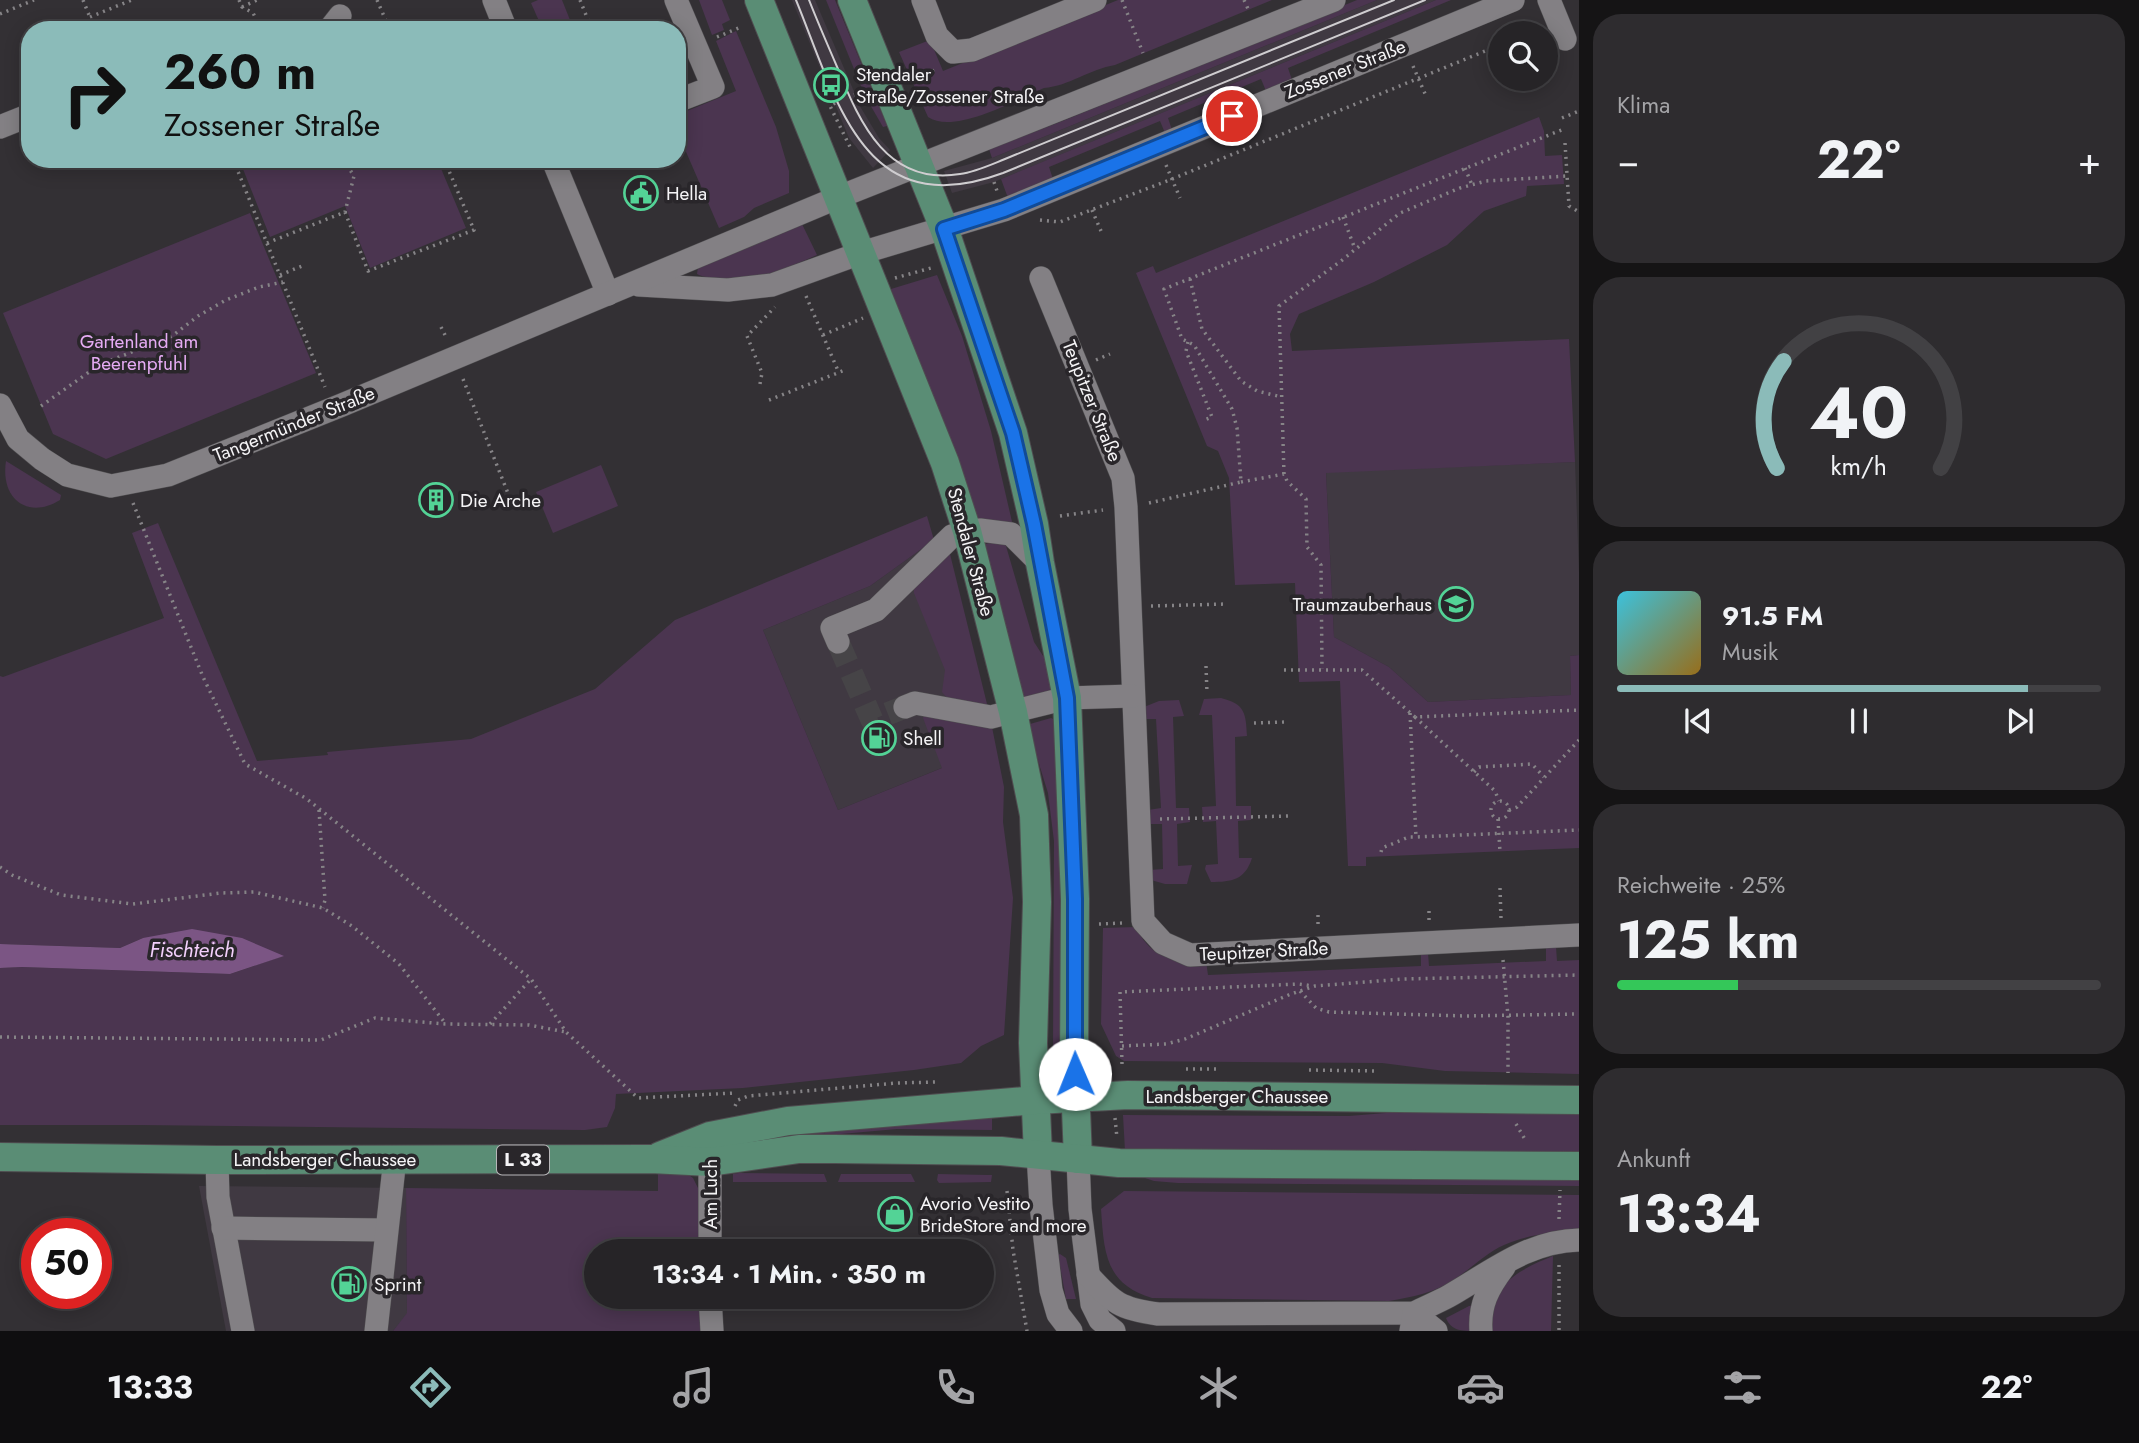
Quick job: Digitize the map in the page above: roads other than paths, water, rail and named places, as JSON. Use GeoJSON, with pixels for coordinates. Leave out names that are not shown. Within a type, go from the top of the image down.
{"type":"FeatureCollection","features":[{"type":"Feature","properties":{"kind":"main road","name":"Stendaler Straße"},"geometry":{"type":"LineString","coordinates":[[759,0],[929,419],[967,531],[1013,712],[1034,815],[1037,901],[1032,1043],[1038,1145]]}},
{"type":"Feature","properties":{"kind":"main road"},"geometry":{"type":"LineString","coordinates":[[852,0],[944,229],[1013,433],[1034,524],[1067,698],[1075,899],[1078,1148]]}},
{"type":"Feature","properties":{"kind":"main road","name":"Landsberger Chaussee"},"geometry":{"type":"LineString","coordinates":[[710,1149],[767,1124],[823,1116],[1036,1100],[1114,1096],[1263,1096],[1579,1100]]}},
{"type":"Feature","properties":{"kind":"main road","name":"Landsberger Chaussee"},"geometry":{"type":"LineString","coordinates":[[0,1157],[651,1160],[710,1149],[1001,1150],[1038,1145],[1078,1148],[1118,1163],[1579,1166]]}},
{"type":"Feature","properties":{"kind":"street"},"geometry":{"type":"LineString","coordinates":[[494,0],[502,21]]}},
{"type":"Feature","properties":{"kind":"street"},"geometry":{"type":"LineString","coordinates":[[676,0],[685,21]]}},
{"type":"Feature","properties":{"kind":"street"},"geometry":{"type":"LineString","coordinates":[[923,0],[937,36],[953,52],[972,50],[1095,0]]}},
{"type":"Feature","properties":{"kind":"street"},"geometry":{"type":"LineString","coordinates":[[839,197],[1334,0]]}},
{"type":"Feature","properties":{"kind":"street","name":"Zossener Straße"},"geometry":{"type":"LineString","coordinates":[[861,253],[1004,210],[1513,0]]}},
{"type":"Feature","properties":{"kind":"street"},"geometry":{"type":"LineString","coordinates":[[1549,0],[1565,39]]}},
{"type":"Feature","properties":{"kind":"street"},"geometry":{"type":"LineString","coordinates":[[686,24],[713,87],[686,98]]}},
{"type":"Feature","properties":{"kind":"street"},"geometry":{"type":"LineString","coordinates":[[0,127],[21,119]]}},
{"type":"Feature","properties":{"kind":"street"},"geometry":{"type":"LineString","coordinates":[[556,168],[608,294]]}},
{"type":"Feature","properties":{"kind":"street","name":"Tangermünder Straße"},"geometry":{"type":"LineString","coordinates":[[0,405],[18,439],[67,475],[111,486],[168,475],[839,197]]}},
{"type":"Feature","properties":{"kind":"street","name":"Tangermünder Straße"},"geometry":{"type":"LineString","coordinates":[[630,285],[728,290],[772,285],[861,253]]}},
{"type":"Feature","properties":{"kind":"street","name":"Teupitzer Straße"},"geometry":{"type":"LineString","coordinates":[[1041,278],[1123,478],[1143,921],[1163,943],[1190,954],[1579,935]]}},
{"type":"Feature","properties":{"kind":"street"},"geometry":{"type":"LineString","coordinates":[[838,642],[832,628],[876,610],[952,536],[980,530],[1011,534],[1040,563]]}},
{"type":"Feature","properties":{"kind":"street"},"geometry":{"type":"LineString","coordinates":[[905,707],[915,703],[991,717],[1067,698],[1132,696]]}},
{"type":"Feature","properties":{"kind":"street"},"geometry":{"type":"LineString","coordinates":[[1038,1145],[1041,1205],[1051,1290],[1058,1314],[1070,1331]]}},
{"type":"Feature","properties":{"kind":"street"},"geometry":{"type":"LineString","coordinates":[[1078,1148],[1080,1209],[1092,1304],[1100,1321],[1114,1331]]}},
{"type":"Feature","properties":{"kind":"street","name":"Am Luch"},"geometry":{"type":"LineString","coordinates":[[710,1149],[710,1239]]}},
{"type":"Feature","properties":{"kind":"street"},"geometry":{"type":"LineString","coordinates":[[376,1331],[396,1158]]}},
{"type":"Feature","properties":{"kind":"street"},"geometry":{"type":"LineString","coordinates":[[217,1160],[218,1197],[243,1331]]}},
{"type":"Feature","properties":{"kind":"street"},"geometry":{"type":"LineString","coordinates":[[223,1228],[386,1230]]}},
{"type":"Feature","properties":{"kind":"street"},"geometry":{"type":"LineString","coordinates":[[1412,1322],[1512,1257],[1569,1241]]}},
{"type":"Feature","properties":{"kind":"street"},"geometry":{"type":"LineString","coordinates":[[1481,1331],[1483,1301],[1488,1288],[1512,1257]]}},
{"type":"Feature","properties":{"kind":"street"},"geometry":{"type":"LineString","coordinates":[[1088,1275],[1109,1299],[1132,1310],[1158,1314],[1412,1322],[1436,1331]]}},
{"type":"Feature","properties":{"kind":"street"},"geometry":{"type":"LineString","coordinates":[[711,1309],[712,1331]]}},
{"type":"Feature","properties":{"kind":"water","name":"Fischteich"},"geometry":{"type":"Polygon","coordinates":[[[192,929],[242,938],[284,956],[230,974],[0,968],[0,944],[120,948],[143,938],[192,929]]]}},
{"type":"Feature","properties":{"kind":"tunnel"},"geometry":{"type":"LineString","coordinates":[[838,642],[872,720],[905,707]]}},
{"type":"Feature","properties":{"kind":"tram line"},"geometry":{"type":"LineString","coordinates":[[796,0],[826,77],[862,144],[887,167],[917,182],[956,185],[1003,173],[1425,0]]}},
{"type":"Feature","properties":{"kind":"tram line"},"geometry":{"type":"LineString","coordinates":[[809,0],[867,130],[880,147],[896,161],[914,170],[935,175],[966,173],[988,166],[1394,0]]}},
{"type":"Feature","properties":{"kind":"place","name":"Stendaler Straße/Zossener Straße"},"geometry":{"type":"Point","coordinates":[831,85]}},
{"type":"Feature","properties":{"kind":"place","name":"Hella"},"geometry":{"type":"Point","coordinates":[641,193]}},
{"type":"Feature","properties":{"kind":"place","name":"Die Arche"},"geometry":{"type":"Point","coordinates":[436,500]}},
{"type":"Feature","properties":{"kind":"place","name":"Traumzauberhaus"},"geometry":{"type":"Point","coordinates":[1456,604]}},
{"type":"Feature","properties":{"kind":"place","name":"Shell"},"geometry":{"type":"Point","coordinates":[879,738]}},
{"type":"Feature","properties":{"kind":"place","name":"Avorio Vestito BrideStore and more"},"geometry":{"type":"Point","coordinates":[895,1214]}},
{"type":"Feature","properties":{"kind":"place","name":"Sprint"},"geometry":{"type":"Point","coordinates":[349,1284]}},
{"type":"Feature","properties":{"kind":"park label","name":"Gartenland am Beerenpfuhl"},"geometry":{"type":"Point","coordinates":[139,352]}}]}
